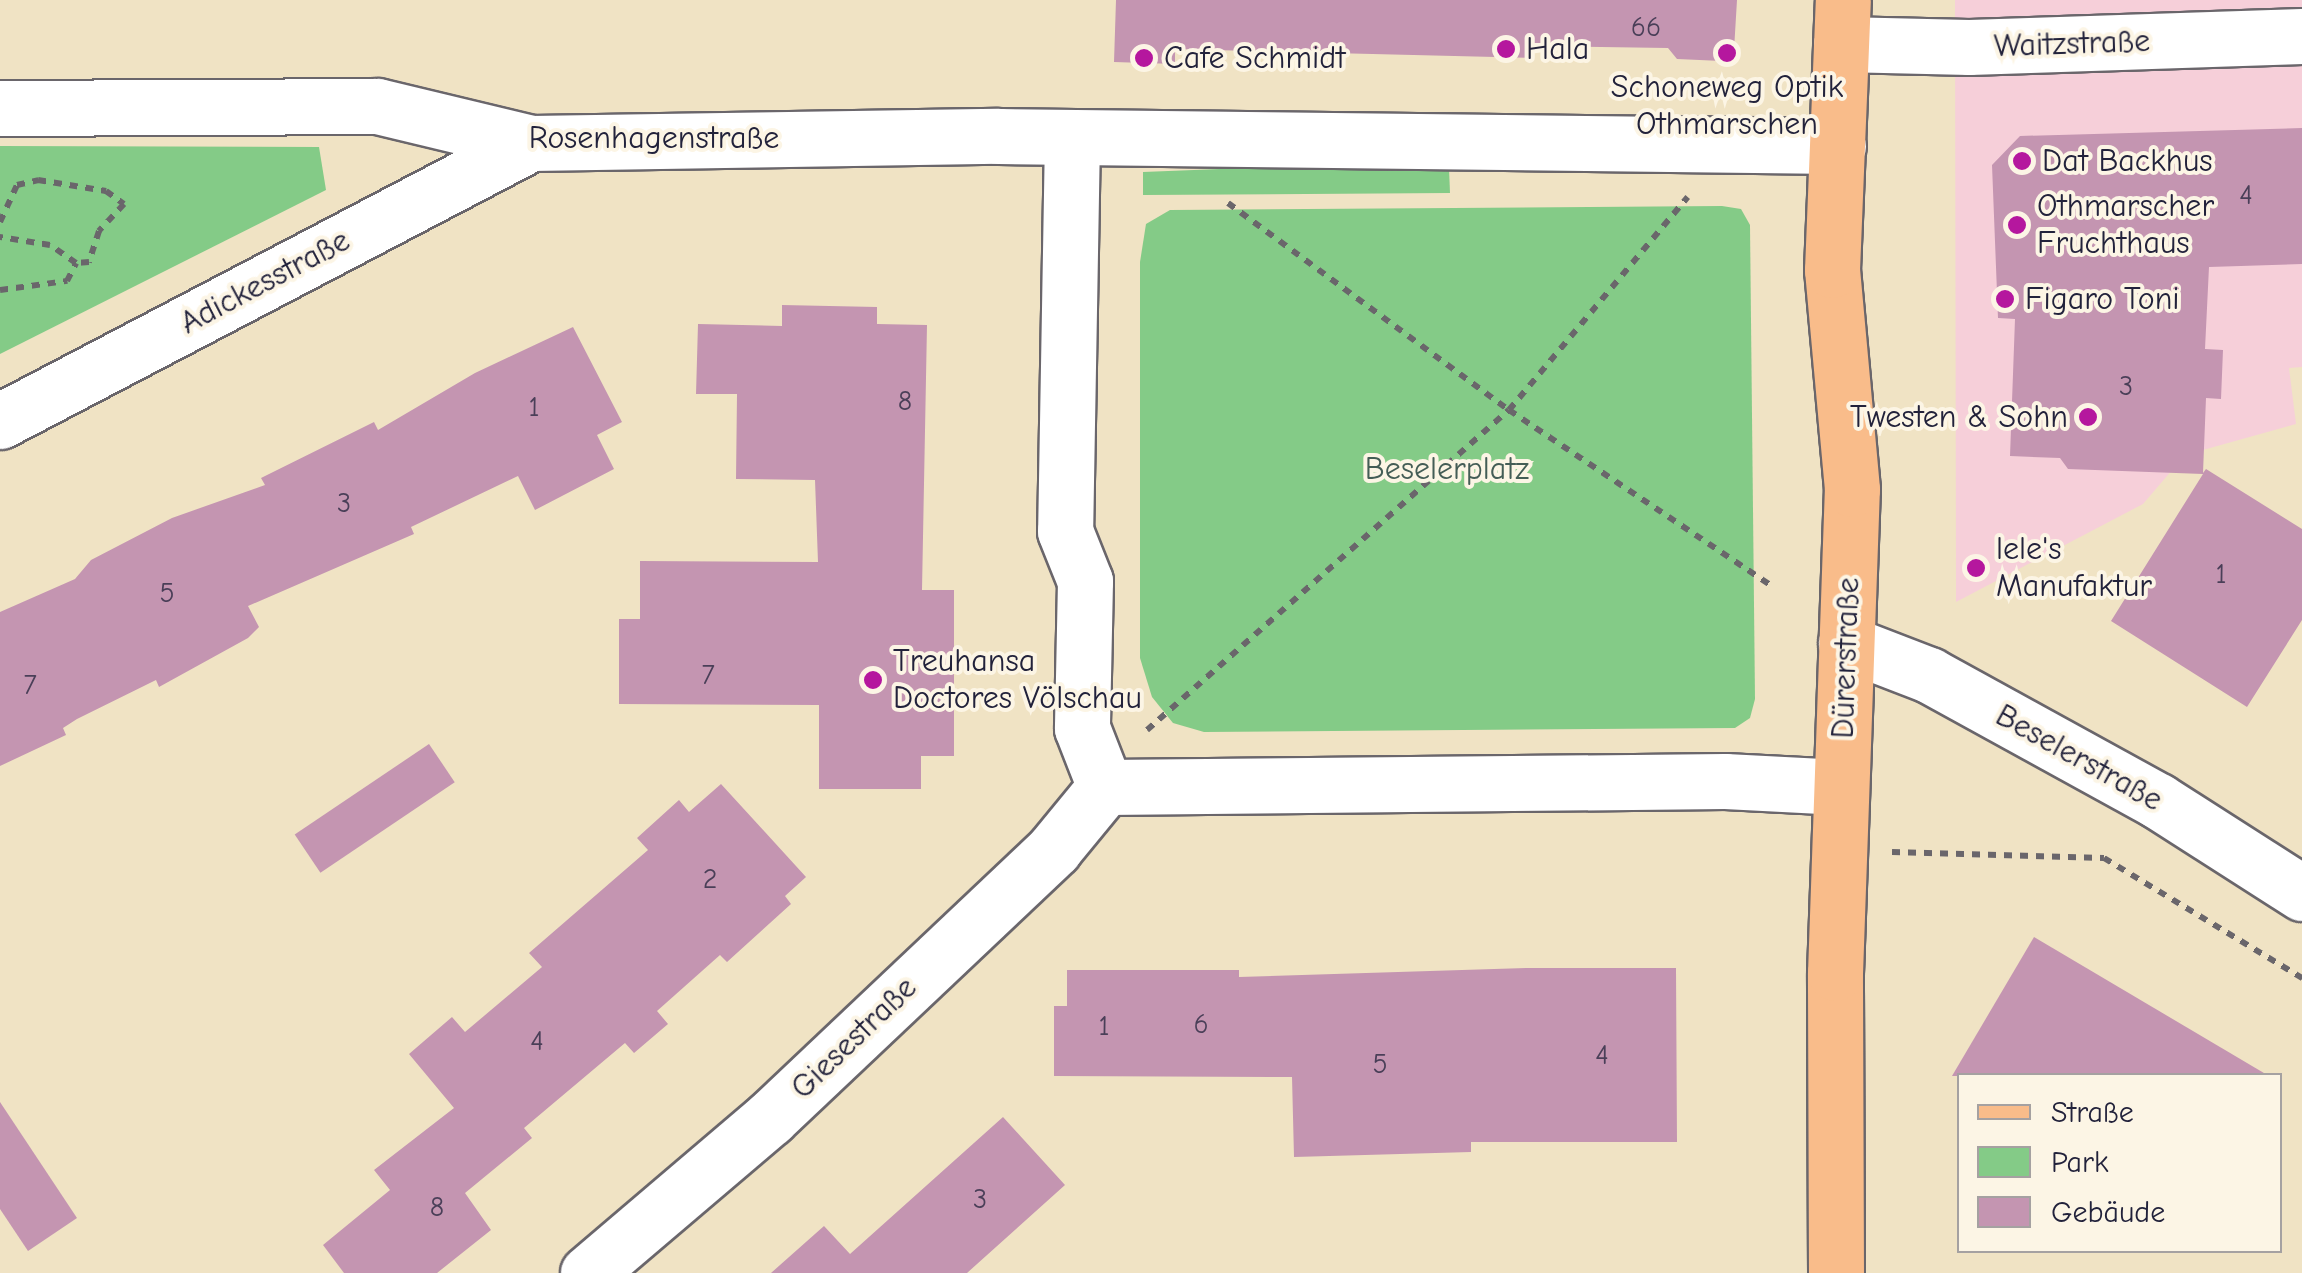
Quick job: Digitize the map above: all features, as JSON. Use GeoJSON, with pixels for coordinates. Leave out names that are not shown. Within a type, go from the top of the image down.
{"type":"FeatureCollection","features":[{"type":"Feature","properties":{"kind":"main road","name":"Dürerstraße"},"geometry":{"type":"LineString","coordinates":[[1836,1273],[1841,788],[1852,489],[1832,270],[1842,22]]}},
{"type":"Feature","properties":{"kind":"street","name":"Waitzstraße"},"geometry":{"type":"LineString","coordinates":[[1842,22],[1943,48],[2302,36]]}},
{"type":"Feature","properties":{"kind":"street","name":"Rosenhagenstraße"},"geometry":{"type":"LineString","coordinates":[[0,108],[377,106],[531,143],[1072,137]]}},
{"type":"Feature","properties":{"kind":"street"},"geometry":{"type":"LineString","coordinates":[[1838,146],[1072,137],[1064,530],[1085,581],[1082,728],[1104,787],[1726,782],[1841,788]]}},
{"type":"Feature","properties":{"kind":"street","name":"Adickesstraße"},"geometry":{"type":"LineString","coordinates":[[0,421],[531,143]]}},
{"type":"Feature","properties":{"kind":"street","name":"Beselerstraße"},"geometry":{"type":"LineString","coordinates":[[1846,643],[1929,675],[2158,800],[2302,893]]}},
{"type":"Feature","properties":{"kind":"street","name":"Giesestraße"},"geometry":{"type":"LineString","coordinates":[[588,1273],[770,1118],[1054,849],[1104,787]]}},
{"type":"Feature","properties":{"kind":"path"},"geometry":{"type":"LineString","coordinates":[[0,222],[17,185],[38,180],[106,191],[124,204],[99,231],[89,262],[76,264],[50,244],[0,237]]}},
{"type":"Feature","properties":{"kind":"path"},"geometry":{"type":"LineString","coordinates":[[1147,730],[1510,410],[1692,192]]}},
{"type":"Feature","properties":{"kind":"path"},"geometry":{"type":"LineString","coordinates":[[1228,204],[1510,410],[1770,585]]}},
{"type":"Feature","properties":{"kind":"path"},"geometry":{"type":"LineString","coordinates":[[0,290],[67,280],[76,264]]}},
{"type":"Feature","properties":{"kind":"path"},"geometry":{"type":"LineString","coordinates":[[1886,852],[2104,858],[2302,978]]}},
{"type":"Feature","properties":{"kind":"shaded area"},"geometry":{"type":"Polygon","coordinates":[[[1955,0],[2302,0],[2302,367],[2289,368],[2296,424],[2185,455],[2143,504],[1956,602],[1955,0]]]}},
{"type":"Feature","properties":{"kind":"green space"},"geometry":{"type":"Polygon","coordinates":[[[0,146],[319,147],[326,190],[0,354],[0,146]]]}},
{"type":"Feature","properties":{"kind":"green space"},"geometry":{"type":"Polygon","coordinates":[[[1270,167],[1449,168],[1450,193],[1143,195],[1143,172],[1270,167]]]}},
{"type":"Feature","properties":{"kind":"green space","name":"Beselerplatz"},"geometry":{"type":"Polygon","coordinates":[[[1722,206],[1741,209],[1750,225],[1755,699],[1750,718],[1735,728],[1204,732],[1173,723],[1152,697],[1140,658],[1140,262],[1146,224],[1170,210],[1722,206]]]}},
{"type":"Feature","properties":{"kind":"building"},"geometry":{"type":"Polygon","coordinates":[[[1116,0],[1737,0],[1734,50],[1722,61],[1677,59],[1668,48],[1534,46],[1534,58],[1175,49],[1175,64],[1114,62],[1116,0]]]}},
{"type":"Feature","properties":{"kind":"building"},"geometry":{"type":"Polygon","coordinates":[[[2302,128],[2302,264],[2209,267],[2205,349],[2223,350],[2221,399],[2206,398],[2203,473],[2206,469],[2302,529],[2302,620],[2247,707],[2111,621],[2203,474],[2068,469],[2060,458],[2010,456],[2015,319],[1998,318],[1992,165],[2020,136],[2302,128]]]}},
{"type":"Feature","properties":{"kind":"building"},"geometry":{"type":"Polygon","coordinates":[[[782,305],[877,307],[877,324],[927,325],[922,590],[954,590],[954,756],[921,756],[921,789],[819,789],[819,705],[619,704],[619,619],[640,619],[640,561],[818,562],[815,480],[736,479],[737,394],[696,394],[698,324],[782,326],[782,305]]]}},
{"type":"Feature","properties":{"kind":"building"},"geometry":{"type":"Polygon","coordinates":[[[573,327],[622,422],[597,435],[614,469],[535,510],[518,476],[411,527],[414,534],[248,606],[259,627],[248,638],[159,687],[156,680],[77,719],[63,728],[66,735],[0,766],[0,612],[75,579],[91,560],[172,518],[265,485],[261,478],[374,422],[378,430],[475,373],[573,327]]]}},
{"type":"Feature","properties":{"kind":"building"},"geometry":{"type":"Polygon","coordinates":[[[429,744],[455,782],[320,873],[295,835],[429,744]]]}},
{"type":"Feature","properties":{"kind":"building"},"geometry":{"type":"Polygon","coordinates":[[[721,784],[806,877],[785,896],[791,904],[727,962],[720,955],[657,1011],[668,1024],[634,1053],[625,1043],[524,1128],[532,1138],[465,1193],[491,1230],[437,1273],[344,1273],[323,1245],[390,1190],[374,1170],[454,1108],[409,1054],[452,1017],[465,1032],[542,967],[529,953],[648,850],[637,838],[679,800],[689,812],[721,784]]]}},
{"type":"Feature","properties":{"kind":"building"},"geometry":{"type":"Polygon","coordinates":[[[2034,937],[2264,1073],[1957,1073],[1952,1076],[2034,937]]]}},
{"type":"Feature","properties":{"kind":"building"},"geometry":{"type":"Polygon","coordinates":[[[1527,968],[1676,968],[1677,1142],[1471,1142],[1471,1152],[1294,1157],[1292,1077],[1054,1076],[1054,1006],[1067,1006],[1067,970],[1239,970],[1239,977],[1527,968]]]}},
{"type":"Feature","properties":{"kind":"building"},"geometry":{"type":"Polygon","coordinates":[[[0,1102],[77,1218],[28,1251],[0,1209],[0,1102]]]}},
{"type":"Feature","properties":{"kind":"building"},"geometry":{"type":"Polygon","coordinates":[[[1003,1117],[1065,1185],[967,1273],[771,1273],[824,1226],[850,1254],[1003,1117]]]}},
{"type":"Feature","properties":{"kind":"place","name":"Hala"},"geometry":{"type":"Point","coordinates":[1506,49]}},
{"type":"Feature","properties":{"kind":"place","name":"Schoneweg Optik Othmarschen"},"geometry":{"type":"Point","coordinates":[1727,53]}},
{"type":"Feature","properties":{"kind":"place","name":"Cafe Schmidt"},"geometry":{"type":"Point","coordinates":[1144,58]}},
{"type":"Feature","properties":{"kind":"place","name":"Dat Backhus"},"geometry":{"type":"Point","coordinates":[2022,161]}},
{"type":"Feature","properties":{"kind":"place","name":"Othmarscher Fruchthaus"},"geometry":{"type":"Point","coordinates":[2017,225]}},
{"type":"Feature","properties":{"kind":"place","name":"Figaro Toni"},"geometry":{"type":"Point","coordinates":[2005,299]}},
{"type":"Feature","properties":{"kind":"place","name":"Twesten & Sohn"},"geometry":{"type":"Point","coordinates":[2088,417]}},
{"type":"Feature","properties":{"kind":"place","name":"lele's Manufaktur"},"geometry":{"type":"Point","coordinates":[1976,568]}},
{"type":"Feature","properties":{"kind":"place","name":"Treuhansa Doctores Völschau"},"geometry":{"type":"Point","coordinates":[873,680]}}]}
